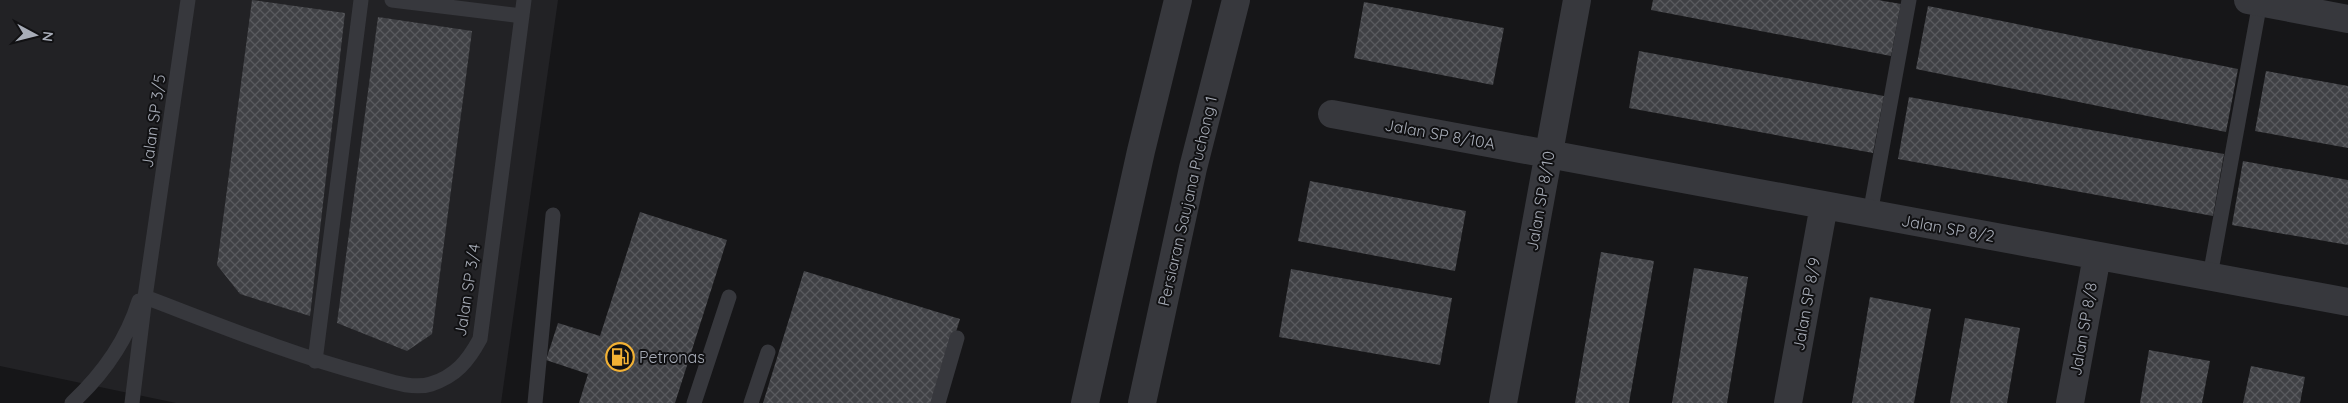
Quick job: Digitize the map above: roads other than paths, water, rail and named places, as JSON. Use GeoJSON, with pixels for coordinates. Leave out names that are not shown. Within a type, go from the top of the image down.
{"type":"FeatureCollection","features":[{"type":"Feature","properties":{"kind":"street"},"geometry":{"type":"LineString","coordinates":[[1085,403],[1141,151],[1178,0]]}},
{"type":"Feature","properties":{"kind":"street","name":"Persiaran Saujana Puchong 1"},"geometry":{"type":"LineString","coordinates":[[1142,403],[1193,168],[1236,0]]}},
{"type":"Feature","properties":{"kind":"street","name":"Jalan SP 8/10"},"geometry":{"type":"LineString","coordinates":[[1503,403],[1577,0]]}},
{"type":"Feature","properties":{"kind":"street"},"geometry":{"type":"LineString","coordinates":[[2254,1],[2348,18]]}},
{"type":"Feature","properties":{"kind":"street","name":"Jalan SP 8/10A"},"geometry":{"type":"LineString","coordinates":[[1332,114],[1549,154]]}},
{"type":"Feature","properties":{"kind":"street","name":"Jalan SP 8/2"},"geometry":{"type":"LineString","coordinates":[[1549,154],[2348,302]]}},
{"type":"Feature","properties":{"kind":"street","name":"Jalan SP 8/9"},"geometry":{"type":"LineString","coordinates":[[1788,403],[1824,205]]}},
{"type":"Feature","properties":{"kind":"street","name":"Jalan SP 8/8"},"geometry":{"type":"LineString","coordinates":[[2070,403],[2097,256]]}},
{"type":"Feature","properties":{"kind":"lane","name":"Jalan SP 3/5"},"geometry":{"type":"LineString","coordinates":[[132,403],[152,247],[188,0]]}},
{"type":"Feature","properties":{"kind":"lane"},"geometry":{"type":"LineString","coordinates":[[315,361],[361,0]]}},
{"type":"Feature","properties":{"kind":"lane"},"geometry":{"type":"LineString","coordinates":[[392,0],[522,16]]}},
{"type":"Feature","properties":{"kind":"lane","name":"Jalan SP 3/4"},"geometry":{"type":"LineString","coordinates":[[145,298],[315,361],[404,385],[430,385],[451,375],[469,360],[480,339],[524,0]]}},
{"type":"Feature","properties":{"kind":"lane"},"geometry":{"type":"LineString","coordinates":[[1870,214],[1910,0]]}},
{"type":"Feature","properties":{"kind":"lane"},"geometry":{"type":"LineString","coordinates":[[2210,276],[2254,1]]}},
{"type":"Feature","properties":{"kind":"lane"},"geometry":{"type":"LineString","coordinates":[[535,403],[553,215]]}},
{"type":"Feature","properties":{"kind":"lane","name":"Jalan SP 3/5"},"geometry":{"type":"LineString","coordinates":[[72,403],[106,366],[123,338],[139,301],[152,247]]}},
{"type":"Feature","properties":{"kind":"lane"},"geometry":{"type":"LineString","coordinates":[[694,403],[729,297]]}},
{"type":"Feature","properties":{"kind":"lane"},"geometry":{"type":"LineString","coordinates":[[938,403],[957,338]]}},
{"type":"Feature","properties":{"kind":"lane"},"geometry":{"type":"LineString","coordinates":[[751,403],[768,352]]}},
{"type":"Feature","properties":{"kind":"place","name":"Petronas"},"geometry":{"type":"Point","coordinates":[620,357]}}]}
